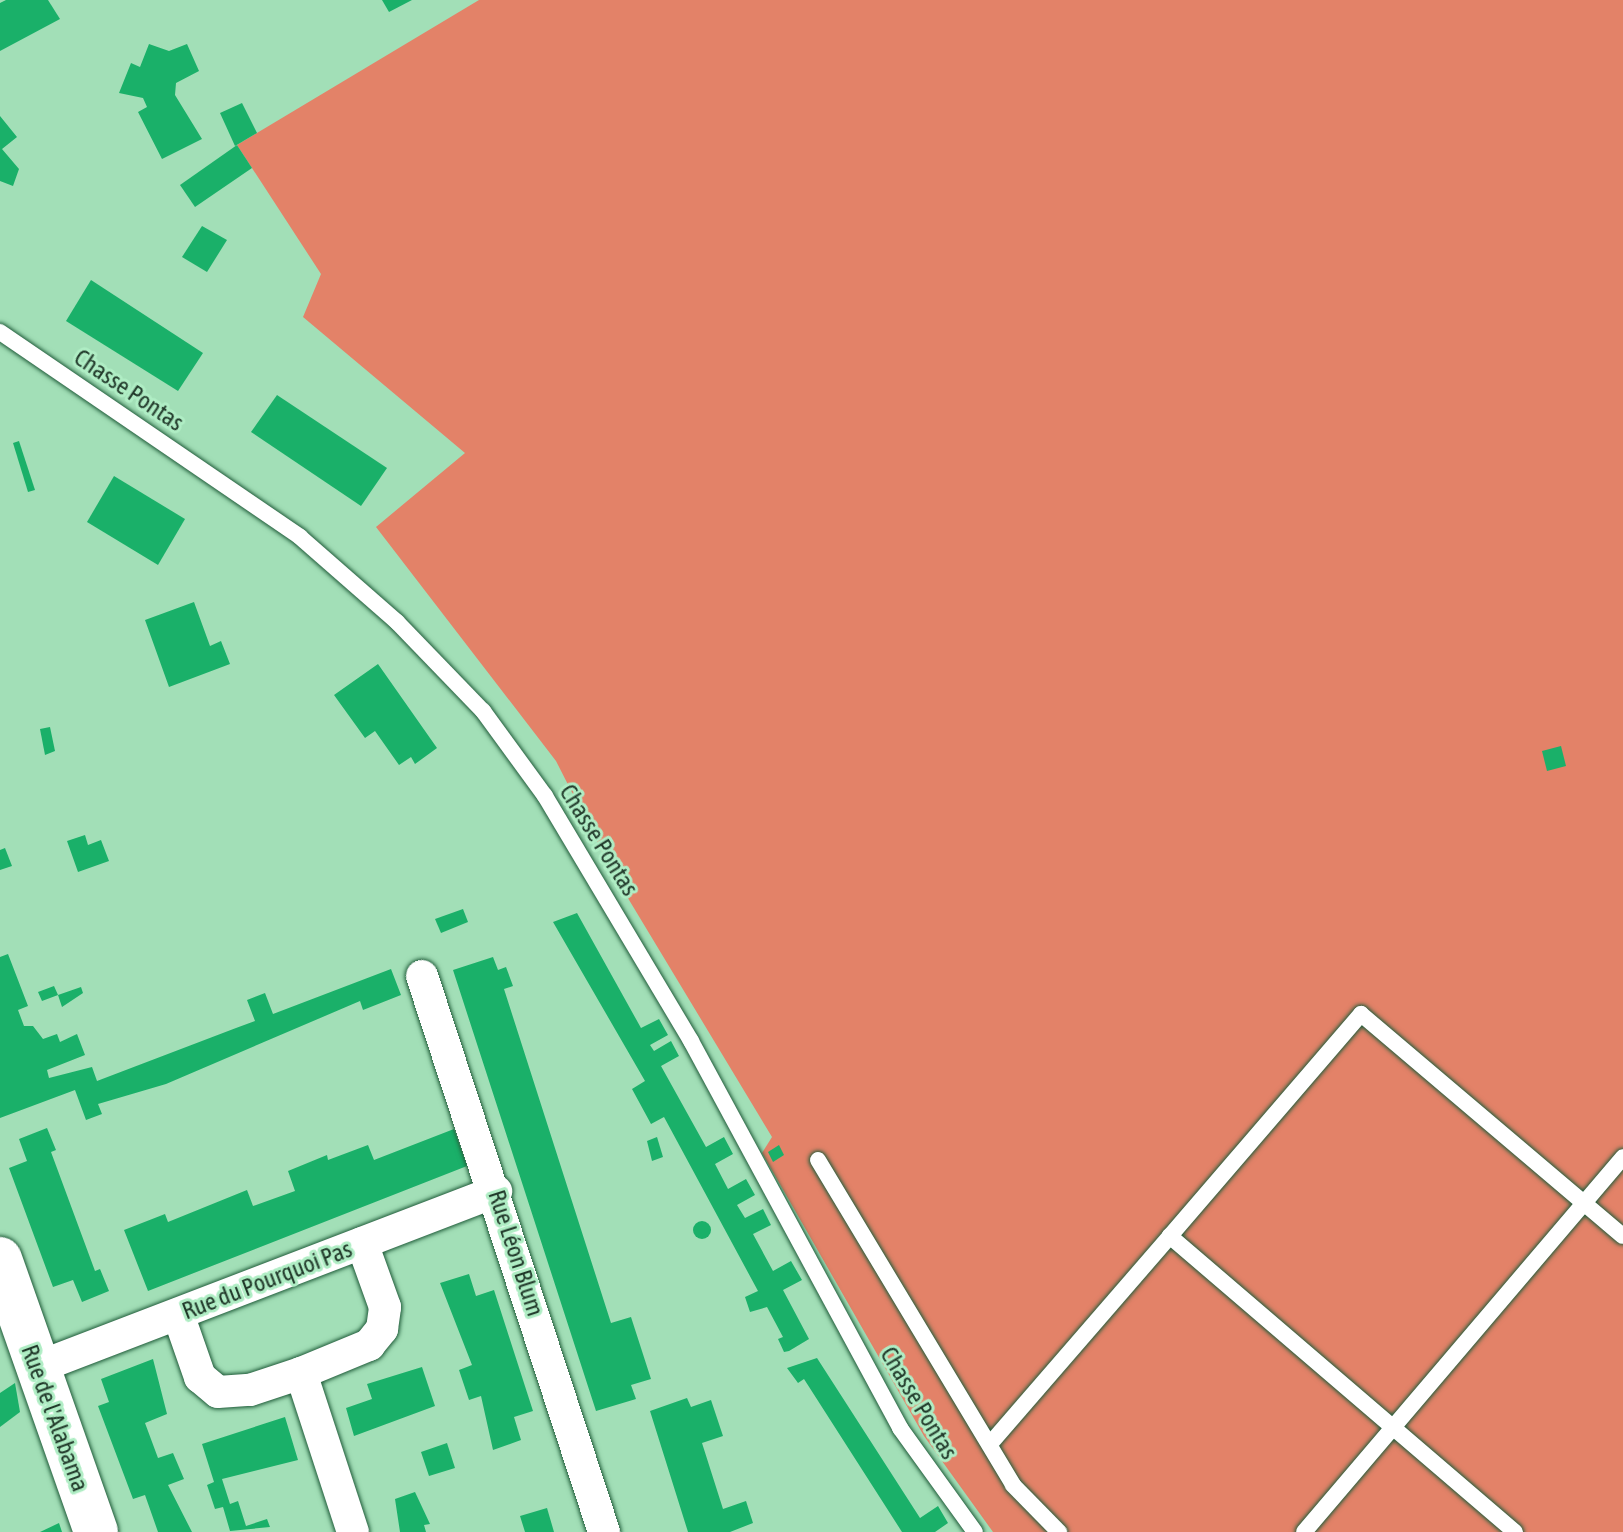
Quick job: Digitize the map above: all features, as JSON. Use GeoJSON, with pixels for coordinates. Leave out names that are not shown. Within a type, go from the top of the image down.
{"type":"FeatureCollection","features":[{"type":"Feature","properties":{"kind":"street","name":"Rue Léon Blum"},"geometry":{"type":"LineString","coordinates":[[422,976],[496,1191],[604,1532]]}},
{"type":"Feature","properties":{"kind":"street","name":"Rue du Pourquoi Pas"},"geometry":{"type":"LineString","coordinates":[[36,1368],[496,1191]]}},
{"type":"Feature","properties":{"kind":"street"},"geometry":{"type":"LineString","coordinates":[[178,1314],[200,1377],[218,1392],[237,1393],[301,1373],[369,1345],[382,1329],[385,1307],[362,1243]]}},
{"type":"Feature","properties":{"kind":"street","name":"Rue de l'Alabama"},"geometry":{"type":"LineString","coordinates":[[0,1259],[96,1532]]}},
{"type":"Feature","properties":{"kind":"street"},"geometry":{"type":"LineString","coordinates":[[301,1373],[353,1532]]}},
{"type":"Feature","properties":{"kind":"lane","name":"Chasse Pontas"},"geometry":{"type":"LineString","coordinates":[[0,332],[300,537],[397,622],[483,711],[545,796],[683,1027],[900,1428],[975,1532]]}},
{"type":"Feature","properties":{"kind":"lane"},"geometry":{"type":"LineString","coordinates":[[990,1444],[1361,1014],[1623,1236]]}},
{"type":"Feature","properties":{"kind":"lane"},"geometry":{"type":"LineString","coordinates":[[1304,1532],[1623,1157]]}},
{"type":"Feature","properties":{"kind":"lane"},"geometry":{"type":"LineString","coordinates":[[818,1160],[1013,1485],[1059,1532]]}},
{"type":"Feature","properties":{"kind":"lane"},"geometry":{"type":"LineString","coordinates":[[1170,1236],[1515,1532]]}},
{"type":"Feature","properties":{"kind":"shaded area"},"geometry":{"type":"Polygon","coordinates":[[[479,0],[1623,0],[1623,1532],[993,1532],[924,1436],[762,1153],[772,1137],[614,875],[556,761],[376,527],[465,453],[303,317],[321,274],[237,145],[479,0]]]}},
{"type":"Feature","properties":{"kind":"building"},"geometry":{"type":"Polygon","coordinates":[[[6,0],[48,0],[60,19],[0,51],[0,3],[6,0]]]}},
{"type":"Feature","properties":{"kind":"building"},"geometry":{"type":"Polygon","coordinates":[[[382,0],[412,0],[389,12],[382,0]]]}},
{"type":"Feature","properties":{"kind":"building"},"geometry":{"type":"Polygon","coordinates":[[[149,44],[169,51],[187,44],[199,71],[176,83],[175,95],[202,139],[162,159],[138,112],[147,107],[143,98],[119,93],[131,63],[140,67],[149,44]]]}},
{"type":"Feature","properties":{"kind":"building"},"geometry":{"type":"Polygon","coordinates":[[[242,103],[257,133],[235,146],[220,113],[242,103]]]}},
{"type":"Feature","properties":{"kind":"building"},"geometry":{"type":"Polygon","coordinates":[[[0,116],[17,137],[2,149],[19,169],[13,186],[0,181],[0,116]]]}},
{"type":"Feature","properties":{"kind":"building"},"geometry":{"type":"Polygon","coordinates":[[[237,145],[252,168],[195,207],[180,185],[237,145]]]}},
{"type":"Feature","properties":{"kind":"building"},"geometry":{"type":"Polygon","coordinates":[[[202,226],[227,240],[207,272],[182,257],[202,226]]]}},
{"type":"Feature","properties":{"kind":"building"},"geometry":{"type":"Polygon","coordinates":[[[91,280],[203,353],[178,391],[66,321],[91,280]]]}},
{"type":"Feature","properties":{"kind":"building"},"geometry":{"type":"Polygon","coordinates":[[[277,395],[387,468],[361,506],[251,432],[277,395]]]}},
{"type":"Feature","properties":{"kind":"building"},"geometry":{"type":"Polygon","coordinates":[[[19,441],[35,490],[28,492],[13,443],[19,441]]]}},
{"type":"Feature","properties":{"kind":"building"},"geometry":{"type":"Polygon","coordinates":[[[114,476],[185,519],[158,565],[87,522],[114,476]]]}},
{"type":"Feature","properties":{"kind":"building"},"geometry":{"type":"Polygon","coordinates":[[[194,602],[210,646],[221,641],[230,664],[169,687],[145,620],[194,602]]]}},
{"type":"Feature","properties":{"kind":"building"},"geometry":{"type":"Polygon","coordinates":[[[378,664],[437,748],[415,764],[411,757],[399,765],[375,731],[365,738],[334,695],[378,664]]]}},
{"type":"Feature","properties":{"kind":"building"},"geometry":{"type":"Polygon","coordinates":[[[50,727],[55,751],[45,755],[40,729],[50,727]]]}},
{"type":"Feature","properties":{"kind":"building"},"geometry":{"type":"Polygon","coordinates":[[[1561,746],[1566,766],[1547,771],[1542,751],[1561,746]]]}},
{"type":"Feature","properties":{"kind":"building"},"geometry":{"type":"Polygon","coordinates":[[[85,835],[88,845],[101,840],[109,861],[78,872],[67,841],[85,835]]]}},
{"type":"Feature","properties":{"kind":"building"},"geometry":{"type":"Polygon","coordinates":[[[5,848],[12,866],[0,870],[0,850],[5,848]]]}},
{"type":"Feature","properties":{"kind":"building"},"geometry":{"type":"Polygon","coordinates":[[[463,909],[468,922],[441,933],[435,919],[463,909]]]}},
{"type":"Feature","properties":{"kind":"building"},"geometry":{"type":"Polygon","coordinates":[[[577,913],[641,1028],[659,1019],[668,1035],[650,1045],[654,1051],[671,1041],[679,1056],[661,1066],[706,1147],[724,1137],[733,1154],[715,1164],[728,1189],[746,1179],[755,1195],[737,1205],[745,1218],[763,1209],[771,1225],[753,1234],[773,1271],[791,1261],[802,1280],[783,1290],[809,1339],[789,1351],[784,1352],[778,1339],[783,1337],[767,1307],[750,1312],[745,1297],[758,1291],[664,1117],[651,1124],[632,1089],[645,1081],[553,922],[577,913]]]}},
{"type":"Feature","properties":{"kind":"building"},"geometry":{"type":"Polygon","coordinates":[[[8,954],[28,1006],[18,1010],[24,1026],[33,1026],[43,1039],[57,1034],[60,1042],[77,1034],[85,1055],[47,1070],[49,1078],[92,1067],[97,1081],[255,1021],[247,1000],[265,993],[273,1014],[391,969],[401,995],[363,1010],[360,1001],[166,1084],[98,1104],[102,1114],[86,1120],[75,1090],[0,1118],[0,957],[8,954]]]}},
{"type":"Feature","properties":{"kind":"building"},"geometry":{"type":"Polygon","coordinates":[[[493,957],[498,970],[506,967],[513,986],[504,989],[611,1323],[631,1317],[651,1379],[631,1385],[636,1399],[596,1411],[453,970],[493,957]]]}},
{"type":"Feature","properties":{"kind":"building"},"geometry":{"type":"Polygon","coordinates":[[[54,986],[58,995],[42,1001],[38,992],[54,986]]]}},
{"type":"Feature","properties":{"kind":"building"},"geometry":{"type":"Polygon","coordinates":[[[81,987],[83,993],[62,1007],[58,995],[81,987]]]}},
{"type":"Feature","properties":{"kind":"building"},"geometry":{"type":"Polygon","coordinates":[[[47,1128],[56,1150],[51,1152],[95,1271],[100,1269],[109,1291],[82,1302],[73,1280],[53,1287],[9,1168],[27,1161],[19,1139],[47,1128]]]}},
{"type":"Feature","properties":{"kind":"building"},"geometry":{"type":"Polygon","coordinates":[[[454,1129],[467,1166],[148,1291],[124,1230],[165,1214],[168,1222],[247,1190],[253,1206],[295,1191],[288,1171],[327,1155],[328,1160],[368,1145],[374,1160],[454,1129]]]}},
{"type":"Feature","properties":{"kind":"building"},"geometry":{"type":"Polygon","coordinates":[[[657,1137],[663,1157],[652,1161],[647,1141],[657,1137]]]}},
{"type":"Feature","properties":{"kind":"building"},"geometry":{"type":"Polygon","coordinates":[[[779,1145],[784,1155],[773,1162],[768,1152],[779,1145]]]}},
{"type":"Feature","properties":{"kind":"building"},"geometry":{"type":"Polygon","coordinates":[[[702,1221],[711,1230],[702,1239],[693,1230],[702,1221]]]}},
{"type":"Feature","properties":{"kind":"building"},"geometry":{"type":"Polygon","coordinates":[[[469,1274],[476,1296],[494,1290],[533,1411],[514,1417],[521,1440],[493,1450],[481,1396],[469,1400],[459,1370],[472,1365],[440,1283],[469,1274]]]}},
{"type":"Feature","properties":{"kind":"building"},"geometry":{"type":"Polygon","coordinates":[[[817,1358],[920,1518],[938,1506],[948,1523],[935,1532],[902,1532],[804,1379],[798,1383],[787,1368],[817,1358]]]}},
{"type":"Feature","properties":{"kind":"building"},"geometry":{"type":"Polygon","coordinates":[[[153,1359],[167,1414],[145,1423],[158,1458],[173,1453],[184,1479],[168,1485],[192,1532],[158,1532],[145,1495],[133,1499],[98,1406],[109,1402],[101,1379],[153,1359]]]}},
{"type":"Feature","properties":{"kind":"building"},"geometry":{"type":"Polygon","coordinates":[[[422,1367],[435,1406],[354,1436],[346,1408],[372,1399],[367,1384],[422,1367]]]}},
{"type":"Feature","properties":{"kind":"building"},"geometry":{"type":"Polygon","coordinates":[[[15,1383],[20,1412],[0,1427],[0,1393],[15,1383]]]}},
{"type":"Feature","properties":{"kind":"building"},"geometry":{"type":"Polygon","coordinates":[[[687,1398],[691,1407],[711,1400],[723,1436],[702,1443],[723,1509],[746,1501],[753,1523],[730,1532],[688,1532],[650,1411],[687,1398]]]}},
{"type":"Feature","properties":{"kind":"building"},"geometry":{"type":"Polygon","coordinates":[[[285,1417],[298,1460],[222,1479],[230,1504],[238,1501],[246,1526],[267,1519],[270,1527],[230,1531],[223,1507],[215,1509],[207,1485],[214,1482],[202,1444],[285,1417]]]}},
{"type":"Feature","properties":{"kind":"building"},"geometry":{"type":"Polygon","coordinates":[[[447,1443],[455,1468],[429,1476],[421,1452],[447,1443]]]}},
{"type":"Feature","properties":{"kind":"building"},"geometry":{"type":"Polygon","coordinates":[[[415,1492],[430,1524],[424,1525],[426,1532],[400,1532],[395,1499],[415,1492]]]}},
{"type":"Feature","properties":{"kind":"building"},"geometry":{"type":"Polygon","coordinates":[[[547,1508],[554,1532],[525,1532],[520,1516],[547,1508]]]}},
{"type":"Feature","properties":{"kind":"building"},"geometry":{"type":"Polygon","coordinates":[[[59,1523],[62,1532],[40,1532],[59,1523]]]}}]}
